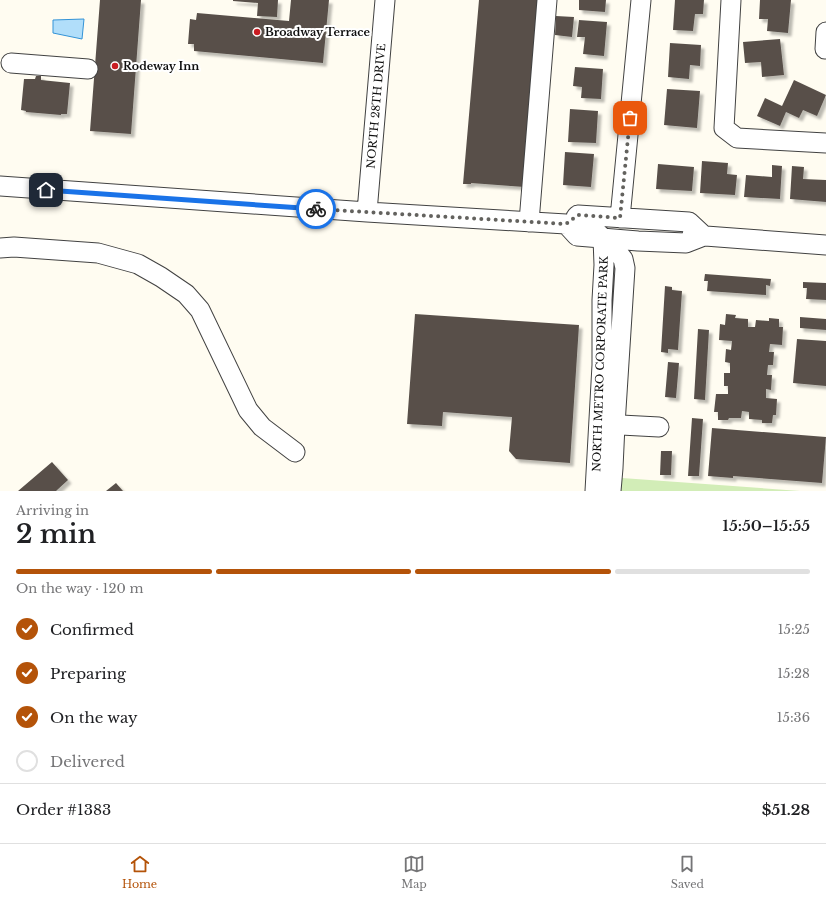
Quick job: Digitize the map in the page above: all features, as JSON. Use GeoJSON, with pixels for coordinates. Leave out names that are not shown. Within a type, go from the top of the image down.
{"type":"FeatureCollection","features":[{"type":"Feature","properties":{"kind":"street","name":"NORTH 28TH DRIVE"},"geometry":{"type":"LineString","coordinates":[[367,212],[385,0]]}},
{"type":"Feature","properties":{"kind":"street"},"geometry":{"type":"LineString","coordinates":[[529,222],[547,0]]}},
{"type":"Feature","properties":{"kind":"street"},"geometry":{"type":"LineString","coordinates":[[629,231],[641,0]]}},
{"type":"Feature","properties":{"kind":"street"},"geometry":{"type":"LineString","coordinates":[[731,0],[724,128],[737,138],[826,143]]}},
{"type":"Feature","properties":{"kind":"street"},"geometry":{"type":"LineString","coordinates":[[11,63],[88,69]]}},
{"type":"Feature","properties":{"kind":"street"},"geometry":{"type":"LineString","coordinates":[[0,186],[529,222],[572,220],[686,243],[704,236],[826,245]]}},
{"type":"Feature","properties":{"kind":"street"},"geometry":{"type":"LineString","coordinates":[[572,220],[577,236],[603,238],[629,231],[689,222],[704,236]]}},
{"type":"Feature","properties":{"kind":"street"},"geometry":{"type":"LineString","coordinates":[[603,238],[629,231]]}},
{"type":"Feature","properties":{"kind":"street","name":"NORTH METRO CORPORATE PARK"},"geometry":{"type":"LineString","coordinates":[[595,491],[606,424],[625,268],[623,259],[603,238]]}},
{"type":"Feature","properties":{"kind":"street"},"geometry":{"type":"LineString","coordinates":[[0,248],[14,247],[98,253],[138,264],[186,294],[200,310],[248,410],[262,427],[295,452]]}},
{"type":"Feature","properties":{"kind":"street"},"geometry":{"type":"LineString","coordinates":[[606,424],[659,427]]}},
{"type":"Feature","properties":{"kind":"street","name":"NORTH METRO CORPORATE PARK"},"geometry":{"type":"LineString","coordinates":[[606,424],[613,468],[611,491]]}},
{"type":"Feature","properties":{"kind":"green space"},"geometry":{"type":"Polygon","coordinates":[[[622,478],[800,491],[619,491],[622,478]]]}},
{"type":"Feature","properties":{"kind":"water"},"geometry":{"type":"Polygon","coordinates":[[[84,19],[82,39],[53,33],[53,20],[84,19]]]}},
{"type":"Feature","properties":{"kind":"building","name":"Rodeway Inn"},"geometry":{"type":"Polygon","coordinates":[[[100,0],[141,0],[131,134],[90,131],[100,0]]]}},
{"type":"Feature","properties":{"kind":"building"},"geometry":{"type":"Polygon","coordinates":[[[233,0],[278,0],[277,17],[257,16],[258,3],[233,0]]]}},
{"type":"Feature","properties":{"kind":"building","name":"Broadway Terrace"},"geometry":{"type":"Polygon","coordinates":[[[291,0],[329,0],[323,63],[194,51],[194,44],[188,44],[190,19],[196,20],[197,13],[289,21],[291,0]]]}},
{"type":"Feature","properties":{"kind":"building"},"geometry":{"type":"Polygon","coordinates":[[[479,0],[539,0],[525,187],[471,183],[463,184],[479,0]]]}},
{"type":"Feature","properties":{"kind":"building"},"geometry":{"type":"Polygon","coordinates":[[[579,0],[606,0],[605,12],[579,10],[579,0]]]}},
{"type":"Feature","properties":{"kind":"building"},"geometry":{"type":"Polygon","coordinates":[[[675,0],[704,0],[703,14],[695,14],[693,31],[673,30],[675,0]]]}},
{"type":"Feature","properties":{"kind":"building"},"geometry":{"type":"Polygon","coordinates":[[[760,0],[791,0],[788,33],[767,31],[768,19],[759,19],[760,0]]]}},
{"type":"Feature","properties":{"kind":"building"},"geometry":{"type":"Polygon","coordinates":[[[556,16],[574,17],[572,37],[555,35],[556,16]]]}},
{"type":"Feature","properties":{"kind":"building"},"geometry":{"type":"Polygon","coordinates":[[[579,20],[607,22],[604,56],[583,54],[585,37],[577,37],[579,20]]]}},
{"type":"Feature","properties":{"kind":"building"},"geometry":{"type":"Polygon","coordinates":[[[780,39],[784,75],[762,77],[761,62],[745,63],[743,42],[780,39]]]}},
{"type":"Feature","properties":{"kind":"building"},"geometry":{"type":"Polygon","coordinates":[[[670,43],[701,45],[700,66],[690,65],[689,79],[668,77],[670,43]]]}},
{"type":"Feature","properties":{"kind":"building"},"geometry":{"type":"Polygon","coordinates":[[[575,67],[603,69],[601,99],[581,98],[582,87],[573,86],[575,67]]]}},
{"type":"Feature","properties":{"kind":"building"},"geometry":{"type":"Polygon","coordinates":[[[36,76],[41,76],[41,80],[70,83],[67,114],[61,115],[26,112],[21,110],[24,79],[35,79],[36,76]]]}},
{"type":"Feature","properties":{"kind":"building"},"geometry":{"type":"Polygon","coordinates":[[[794,80],[826,95],[817,116],[803,110],[799,118],[786,112],[780,126],[757,116],[765,98],[782,106],[794,80]]]}},
{"type":"Feature","properties":{"kind":"building"},"geometry":{"type":"Polygon","coordinates":[[[667,89],[700,91],[697,128],[664,125],[667,89]]]}},
{"type":"Feature","properties":{"kind":"building"},"geometry":{"type":"Polygon","coordinates":[[[570,109],[598,111],[596,143],[568,142],[570,109]]]}},
{"type":"Feature","properties":{"kind":"building"},"geometry":{"type":"Polygon","coordinates":[[[565,152],[594,154],[591,187],[563,185],[565,152]]]}},
{"type":"Feature","properties":{"kind":"building"},"geometry":{"type":"Polygon","coordinates":[[[702,161],[728,163],[727,174],[737,175],[735,195],[700,193],[702,161]]]}},
{"type":"Feature","properties":{"kind":"building"},"geometry":{"type":"Polygon","coordinates":[[[658,164],[694,167],[692,191],[656,189],[658,164]]]}},
{"type":"Feature","properties":{"kind":"building"},"geometry":{"type":"Polygon","coordinates":[[[772,165],[782,166],[780,199],[744,197],[746,175],[772,177],[772,165]]]}},
{"type":"Feature","properties":{"kind":"building"},"geometry":{"type":"Polygon","coordinates":[[[792,166],[804,167],[803,179],[826,180],[826,202],[790,199],[792,166]]]}},
{"type":"Feature","properties":{"kind":"building"},"geometry":{"type":"Polygon","coordinates":[[[705,274],[771,279],[770,286],[766,285],[766,295],[707,291],[708,281],[704,281],[705,274]]]}},
{"type":"Feature","properties":{"kind":"building"},"geometry":{"type":"Polygon","coordinates":[[[803,282],[826,283],[826,300],[806,299],[807,288],[803,288],[803,282]]]}},
{"type":"Feature","properties":{"kind":"building"},"geometry":{"type":"Polygon","coordinates":[[[665,286],[672,287],[672,290],[682,291],[678,350],[668,349],[668,353],[661,352],[665,286]]]}},
{"type":"Feature","properties":{"kind":"building"},"geometry":{"type":"Polygon","coordinates":[[[415,314],[579,325],[570,463],[516,459],[509,451],[512,417],[443,412],[442,426],[407,424],[415,314]]]}},
{"type":"Feature","properties":{"kind":"building"},"geometry":{"type":"Polygon","coordinates":[[[726,314],[736,315],[735,318],[748,319],[748,327],[755,327],[756,320],[769,321],[769,318],[779,319],[779,327],[783,327],[782,345],[770,344],[769,352],[774,352],[773,365],[768,365],[767,375],[772,375],[771,390],[766,389],[766,398],[777,399],[776,415],[773,415],[772,423],[762,423],[762,420],[749,419],[749,412],[742,411],[741,418],[718,420],[718,412],[714,412],[716,394],[728,394],[728,386],[724,386],[724,373],[730,373],[730,363],[725,362],[726,349],[731,350],[732,341],[719,340],[720,324],[725,325],[726,314]]]}},
{"type":"Feature","properties":{"kind":"building"},"geometry":{"type":"Polygon","coordinates":[[[800,317],[826,319],[826,330],[800,328],[800,317]]]}},
{"type":"Feature","properties":{"kind":"building"},"geometry":{"type":"Polygon","coordinates":[[[698,329],[709,330],[705,400],[694,399],[698,329]]]}},
{"type":"Feature","properties":{"kind":"building"},"geometry":{"type":"Polygon","coordinates":[[[797,339],[826,341],[826,386],[793,383],[797,339]]]}},
{"type":"Feature","properties":{"kind":"building"},"geometry":{"type":"Polygon","coordinates":[[[668,362],[679,363],[676,398],[665,397],[668,362]]]}},
{"type":"Feature","properties":{"kind":"building"},"geometry":{"type":"Polygon","coordinates":[[[692,418],[703,419],[699,476],[688,476],[692,418]]]}},
{"type":"Feature","properties":{"kind":"building"},"geometry":{"type":"Polygon","coordinates":[[[712,428],[826,437],[822,483],[733,476],[733,478],[708,476],[712,428]]]}},
{"type":"Feature","properties":{"kind":"building"},"geometry":{"type":"Polygon","coordinates":[[[661,451],[672,451],[671,475],[660,475],[661,451]]]}},
{"type":"Feature","properties":{"kind":"building"},"geometry":{"type":"Polygon","coordinates":[[[52,462],[68,480],[56,491],[18,491],[52,462]]]}},
{"type":"Feature","properties":{"kind":"building"},"geometry":{"type":"Polygon","coordinates":[[[116,483],[123,491],[106,491],[116,483]]]}},
{"type":"Feature","properties":{"kind":"way so far"},"geometry":{"type":"LineString","coordinates":[[316,209],[566,224],[578,215],[620,218],[630,118]]}},
{"type":"Feature","properties":{"kind":"place","name":"Broadway Terrace"},"geometry":{"type":"Point","coordinates":[257,32]}},
{"type":"Feature","properties":{"kind":"place","name":"Rodeway Inn"},"geometry":{"type":"Point","coordinates":[115,66]}},
{"type":"Feature","properties":{"kind":"route"},"geometry":{"type":"LineString","coordinates":[[46,190],[316,209]]}}]}
